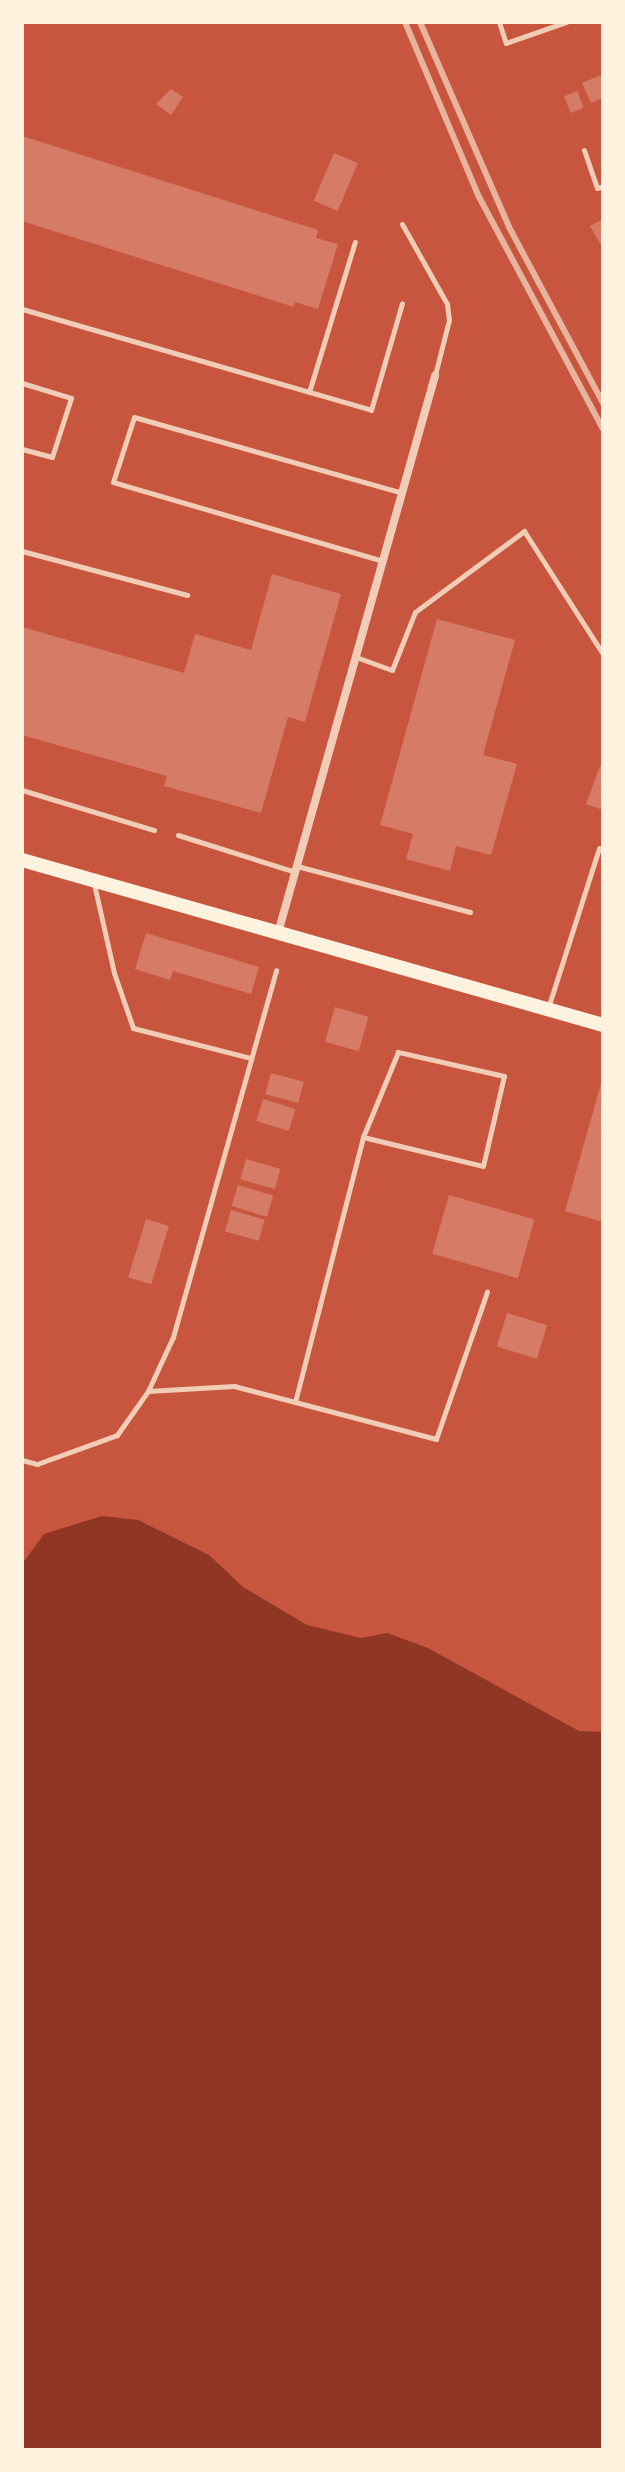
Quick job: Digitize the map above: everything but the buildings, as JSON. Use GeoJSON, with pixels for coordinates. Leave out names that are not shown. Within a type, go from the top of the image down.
{"type":"FeatureCollection","features":[{"type":"Feature","properties":{"kind":"main road"},"geometry":{"type":"LineString","coordinates":[[22,860],[603,1025]]}},
{"type":"Feature","properties":{"kind":"street"},"geometry":{"type":"LineString","coordinates":[[278,933],[435,376]]}},
{"type":"Feature","properties":{"kind":"lane"},"geometry":{"type":"LineString","coordinates":[[499,22],[506,43],[566,22]]}},
{"type":"Feature","properties":{"kind":"lane"},"geometry":{"type":"LineString","coordinates":[[584,150],[597,188],[603,186]]}},
{"type":"Feature","properties":{"kind":"lane"},"geometry":{"type":"LineString","coordinates":[[402,224],[447,304],[449,320],[435,376]]}},
{"type":"Feature","properties":{"kind":"lane"},"geometry":{"type":"LineString","coordinates":[[309,392],[355,242]]}},
{"type":"Feature","properties":{"kind":"lane"},"geometry":{"type":"LineString","coordinates":[[22,309],[371,410],[402,303]]}},
{"type":"Feature","properties":{"kind":"lane"},"geometry":{"type":"LineString","coordinates":[[22,383],[71,398],[52,457],[22,449]]}},
{"type":"Feature","properties":{"kind":"lane"},"geometry":{"type":"LineString","coordinates":[[383,561],[113,482],[134,417],[402,493]]}},
{"type":"Feature","properties":{"kind":"lane"},"geometry":{"type":"LineString","coordinates":[[355,657],[392,670],[415,612],[524,531],[603,654]]}},
{"type":"Feature","properties":{"kind":"lane"},"geometry":{"type":"LineString","coordinates":[[22,551],[187,595]]}},
{"type":"Feature","properties":{"kind":"lane"},"geometry":{"type":"LineString","coordinates":[[22,790],[154,830]]}},
{"type":"Feature","properties":{"kind":"lane"},"geometry":{"type":"LineString","coordinates":[[178,835],[296,869],[470,912]]}},
{"type":"Feature","properties":{"kind":"lane"},"geometry":{"type":"LineString","coordinates":[[547,1009],[599,848]]}},
{"type":"Feature","properties":{"kind":"lane"},"geometry":{"type":"LineString","coordinates":[[93,881],[114,973],[133,1028],[251,1058]]}},
{"type":"Feature","properties":{"kind":"lane"},"geometry":{"type":"LineString","coordinates":[[22,1460],[37,1464],[117,1435],[148,1391],[173,1337],[276,970]]}},
{"type":"Feature","properties":{"kind":"lane"},"geometry":{"type":"LineString","coordinates":[[295,1402],[363,1137],[398,1052],[504,1076],[483,1166],[363,1137]]}},
{"type":"Feature","properties":{"kind":"lane"},"geometry":{"type":"LineString","coordinates":[[148,1391],[234,1386],[436,1439],[487,1292]]}},
{"type":"Feature","properties":{"kind":"shaded area"},"geometry":{"type":"Polygon","coordinates":[[[102,1516],[138,1520],[209,1555],[243,1587],[307,1625],[361,1638],[387,1633],[428,1648],[579,1731],[603,1732],[603,2450],[22,2450],[22,1564],[44,1534],[102,1516]]]}},
{"type":"Feature","properties":{"kind":"railway"},"geometry":{"type":"LineString","coordinates":[[405,22],[478,195],[603,429]]}},
{"type":"Feature","properties":{"kind":"railway"},"geometry":{"type":"LineString","coordinates":[[420,22],[509,227],[603,403]]}}]}
